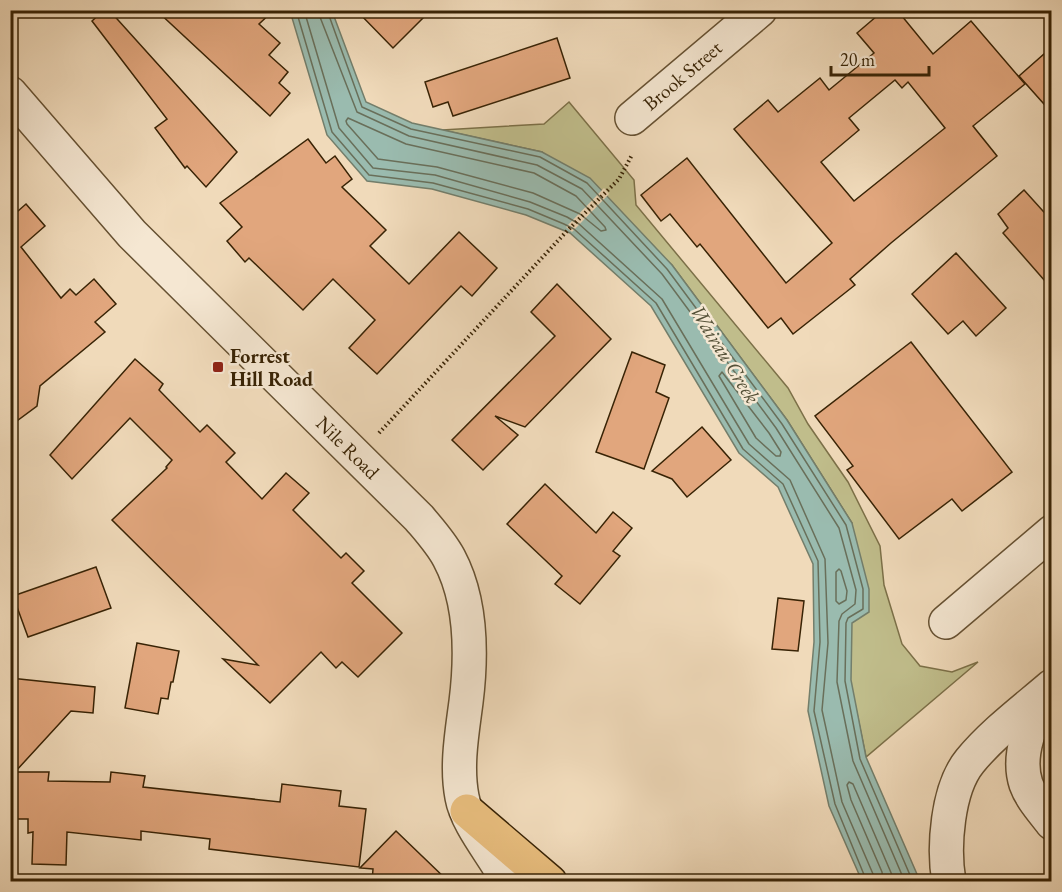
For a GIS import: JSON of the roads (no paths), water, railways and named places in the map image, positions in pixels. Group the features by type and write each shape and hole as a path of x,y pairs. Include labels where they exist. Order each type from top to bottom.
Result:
{"main road":[{"path":"467,811 550,882"}],"street":[{"name":"Brook Street","path":"632,118 759,10"},
{"name":"Nile Road","path":"10,93 132,234 303,405 358,456 437,539 449,558 459,580 468,623 470,653 460,747 462,799 508,882"},
{"path":"946,622 1052,532"},
{"path":"1050,687 1026,739 1023,761 1026,783 1036,802 1052,823"},
{"path":"949,882 946,862 948,822 956,788 968,762 1050,687"}],"water":[{"name":"Wairau Creek","path":"290,11 332,11 366,102 412,123 542,152 590,178 672,265 787,420 852,523 869,589 869,612 852,623 851,680 866,757 920,881 862,881 829,806 808,711 814,642 813,564 778,487 739,453 651,306 570,233 526,215 432,189 367,181 327,135"}],"place":[{"name":"Forrest Hill Road","path":"218,367"}]}
